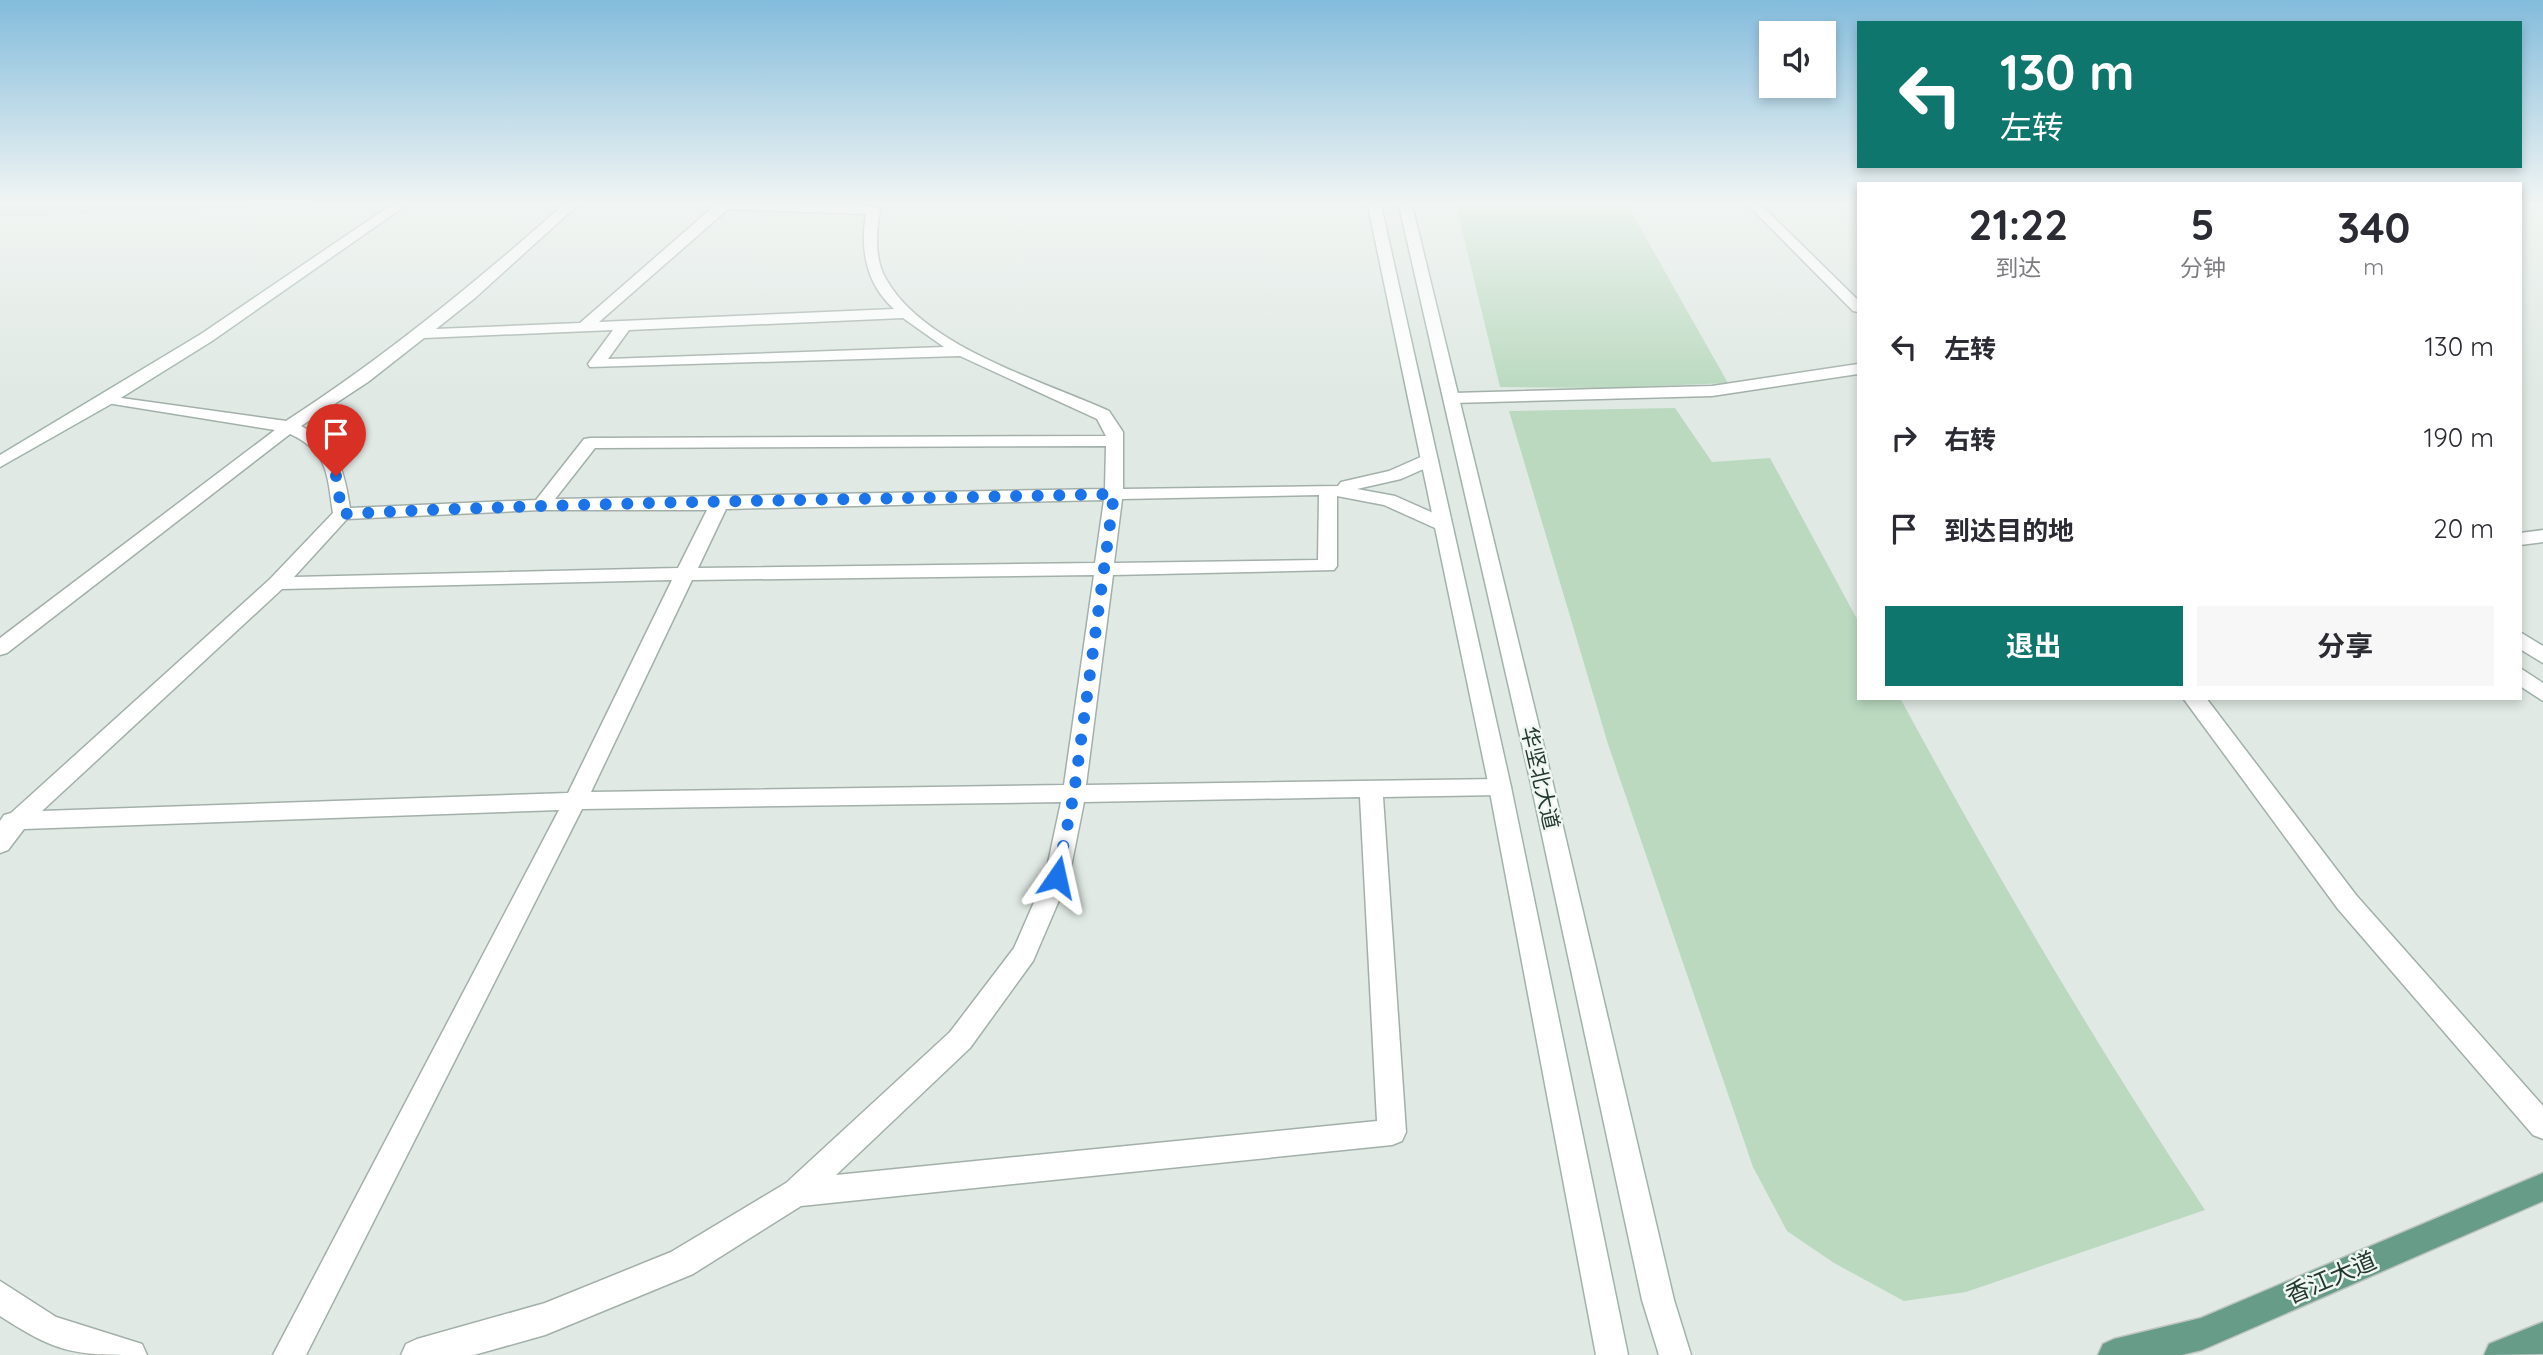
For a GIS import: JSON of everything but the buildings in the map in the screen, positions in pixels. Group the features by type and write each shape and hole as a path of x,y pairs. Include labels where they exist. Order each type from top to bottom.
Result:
{"main road":[{"name":"香江大道","path":"2114,1355 2202,1334 2543,1187"}],"street":[{"path":"0,462 113,399 270,298 317,264"},
{"path":"0,648 289,427 362,379 470,295 504,264"},
{"path":"583,328 655,264"},
{"path":"417,1355 545,1319 682,1263 796,1193 960,1040 1024,954 1057,877 1074,793 1114,494 1115,432 1103,415 937,337 892,299 877,277 875,264"},
{"name":"华坚北大道","path":"1387,264 1500,787 1612,1355"},
{"name":"华坚北大道","path":"1420,264 1453,398 1658,1300 1675,1355"},
{"path":"1814,264 1857,307"},
{"path":"419,334 908,313"},
{"path":"624,326 596,364 963,351"},
{"path":"1453,398 1712,391 1857,369"},
{"path":"113,399 289,427 314,437 332,457 342,514"},
{"path":"541,505 590,443 1115,440"},
{"path":"0,844 9,821 277,583 342,514 541,505 719,504 1328,489 1395,475 1429,460"},
{"path":"1328,489 1389,500 1442,524"},
{"path":"277,583 684,573 1327,566 1328,489"},
{"path":"289,1355 575,801 719,504"},
{"path":"2522,539 2543,536"},
{"path":"2522,640 2543,656"},
{"path":"2522,677 2543,694"},
{"path":"2196,700 2347,902 2543,1126"},
{"path":"9,821 575,801 1500,787"},
{"path":"796,1193 1392,1132 1371,791"},
{"path":"0,1297 48,1331 131,1355"}],"green space":[{"path":"1470,264 1661,264 1728,383 1611,388 1500,387"},
{"path":"1675,408 1712,462 1770,458 1857,619 1857,700 1901,700 2047,957 2124,1085 2205,1210 1966,1292 1904,1301 1834,1263 1787,1231 1753,1167 1608,744 1509,411"}],"route":[{"path":"336,476 342,514 541,505 719,504 1114,494 1074,793 1057,877"}]}
